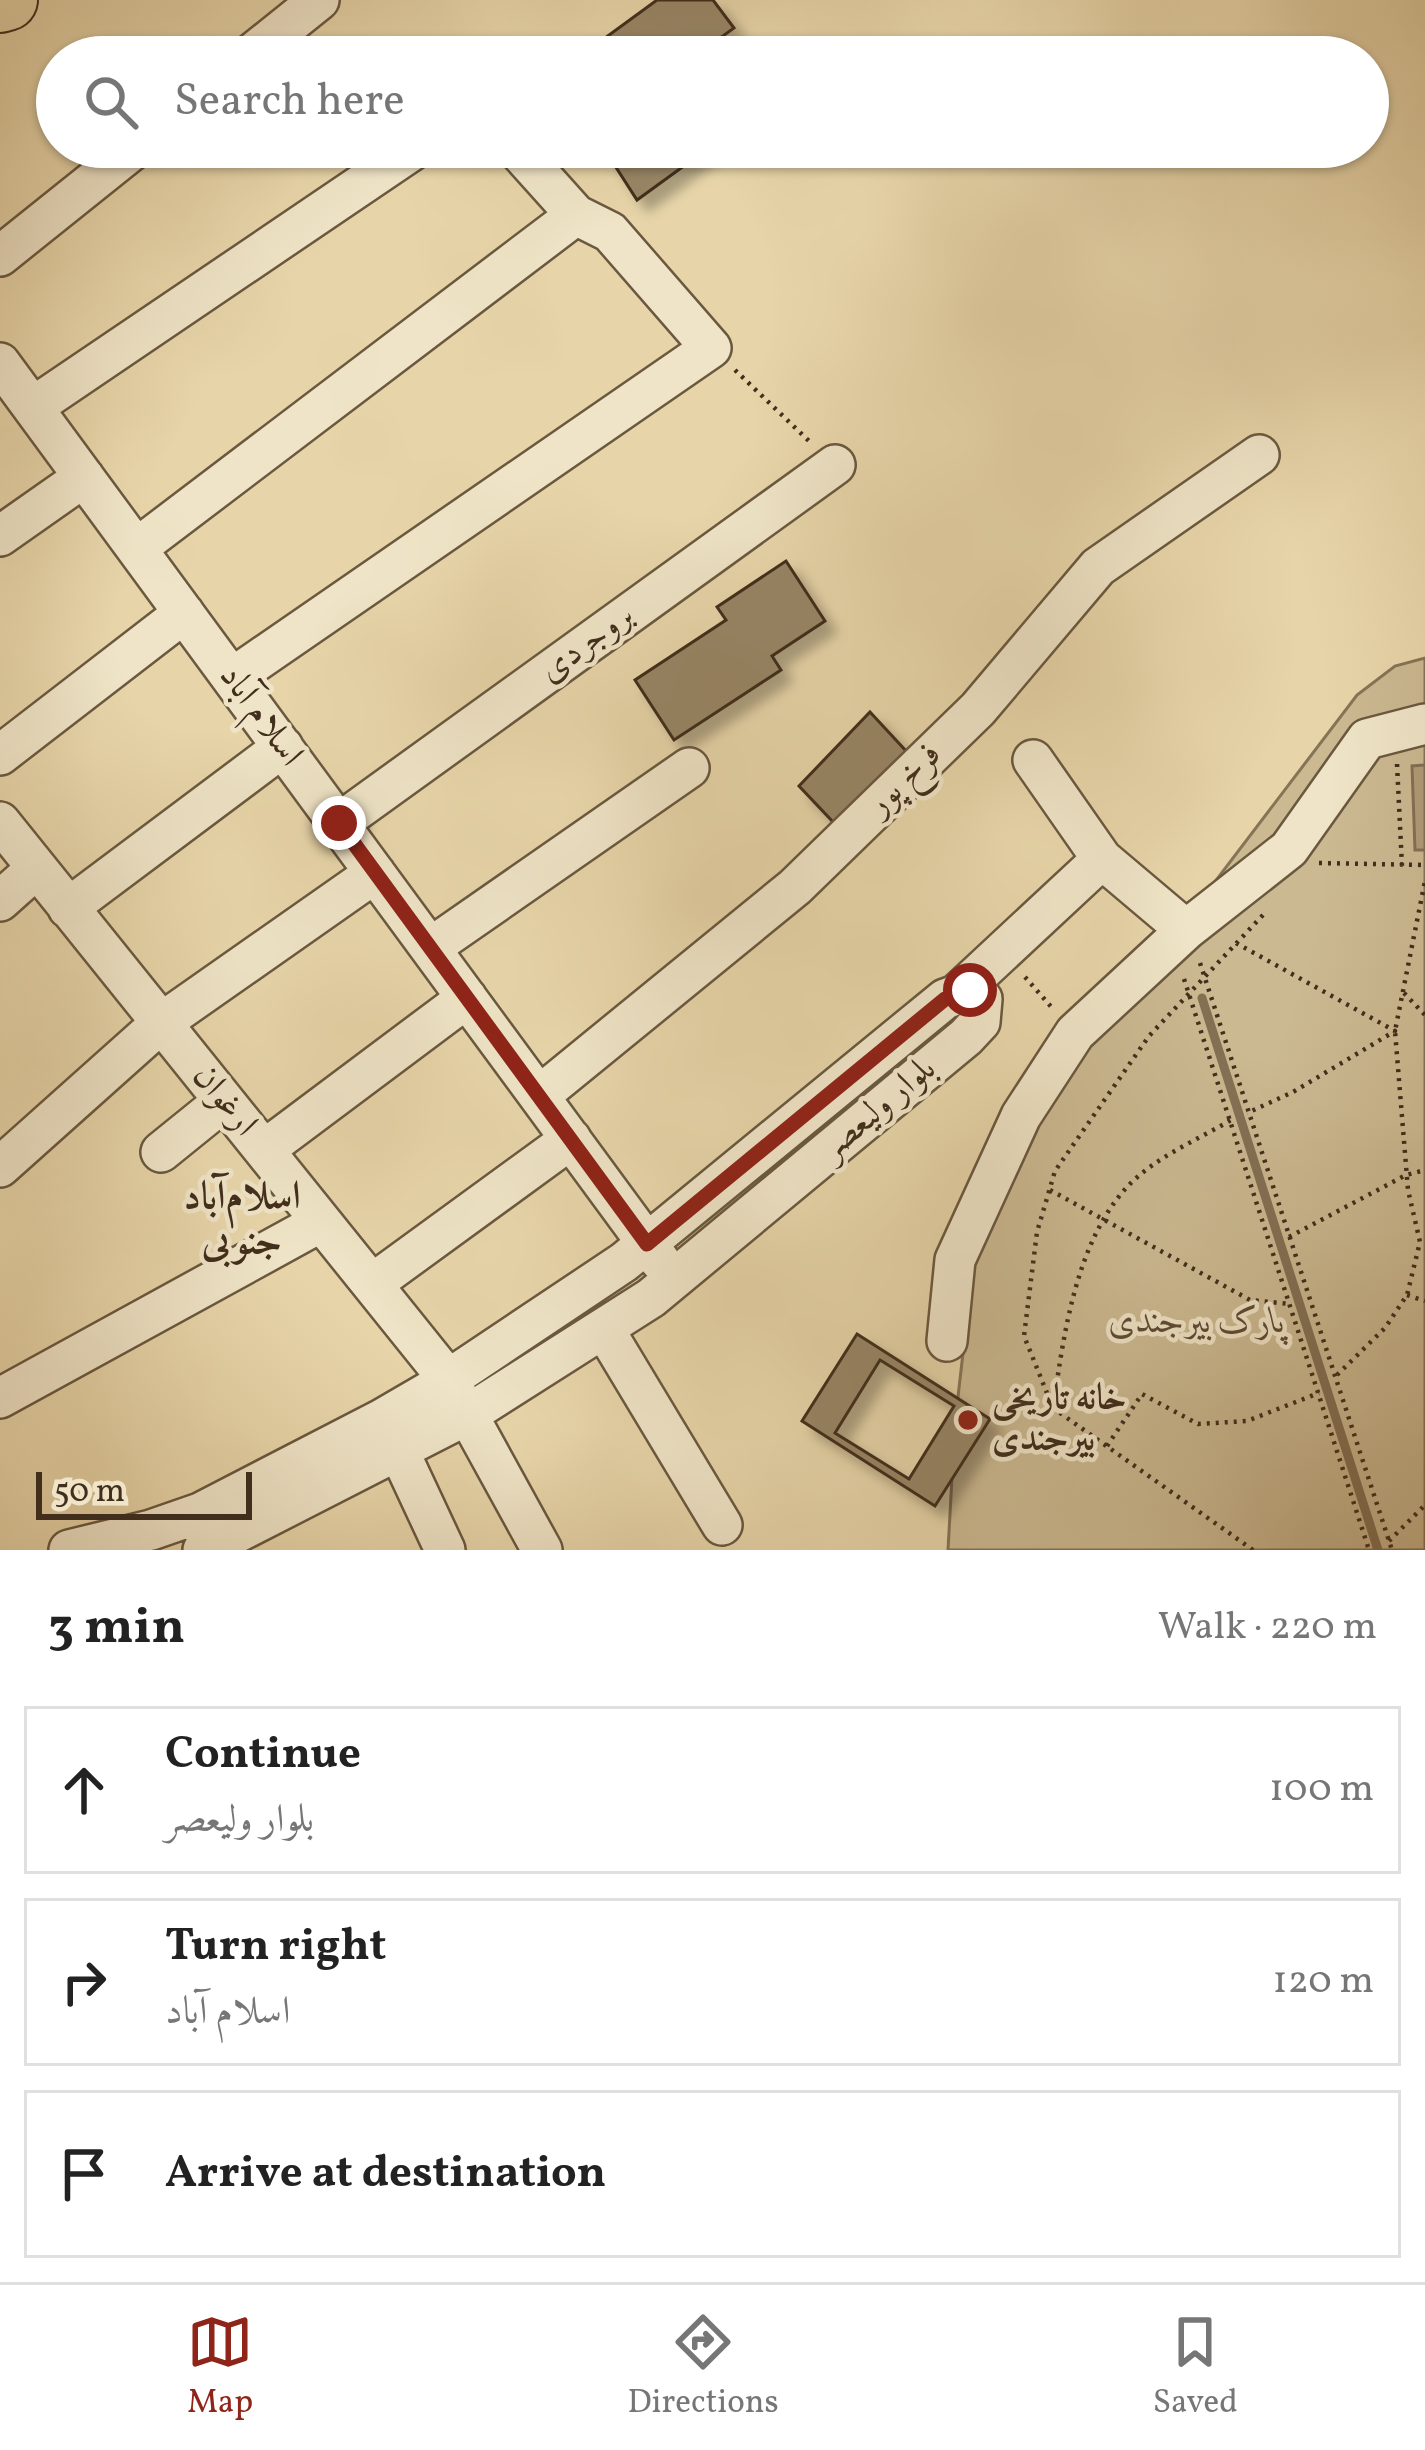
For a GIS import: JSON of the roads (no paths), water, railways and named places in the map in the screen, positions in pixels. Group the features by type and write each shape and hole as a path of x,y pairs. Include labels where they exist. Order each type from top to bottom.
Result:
{"street":[{"path":"274,36 319,0"},
{"path":"0,256 110,168"},
{"path":"33,407 386,168"},
{"path":"232,679 712,348 610,232 575,215 534,168"},
{"path":"137,548 575,215"},
{"name":"اسلام آباد","path":"0,363 675,1280"},
{"name":"فرخ پور","path":"539,1096 795,887 978,709 1098,567 1259,455"},
{"name":"بروجردی","path":"339,823 835,465"},
{"path":"0,536 84,477"},
{"path":"0,754 184,613"},
{"path":"946,1341 955,1259 1021,1115 1075,1033 1178,939 1289,849 1367,739 1425,724"},
{"path":"68,908 283,748"},
{"path":"1033,760 1102,859 1178,939"},
{"path":"430,948 689,768"},
{"name":"ارغوان","path":"0,822 448,1379 542,1550"},
{"path":"956,995 1102,859"},
{"path":"0,901 37,868"},
{"path":"0,1167 161,1023 375,873"},
{"name":"بلوار ولیعصر","path":"69,1550 152,1530 392,1435 467,1415 675,1280 966,1037 980,1022 982,999 970,990 945,999 647,1244 448,1379 392,1435 203,1550"},
{"path":"264,1150 467,998"},
{"path":"160,1152 224,1101"},
{"path":"372,1284 571,1139"},
{"path":"0,1398 321,1222"},
{"path":"604,1329 722,1525"},
{"path":"392,1435 445,1550"}],"waterway":[{"path":"1202,998 1378,1550"}],"place":[{"name":"خانه تاریخی بیرجندی","path":"968,1420"}],"district":[{"name":"اسلام‌‌آباد جنوبی","path":"242,1220"}],"park label":[{"name":"پارک بیرجندی","path":"1197,1323"}]}
